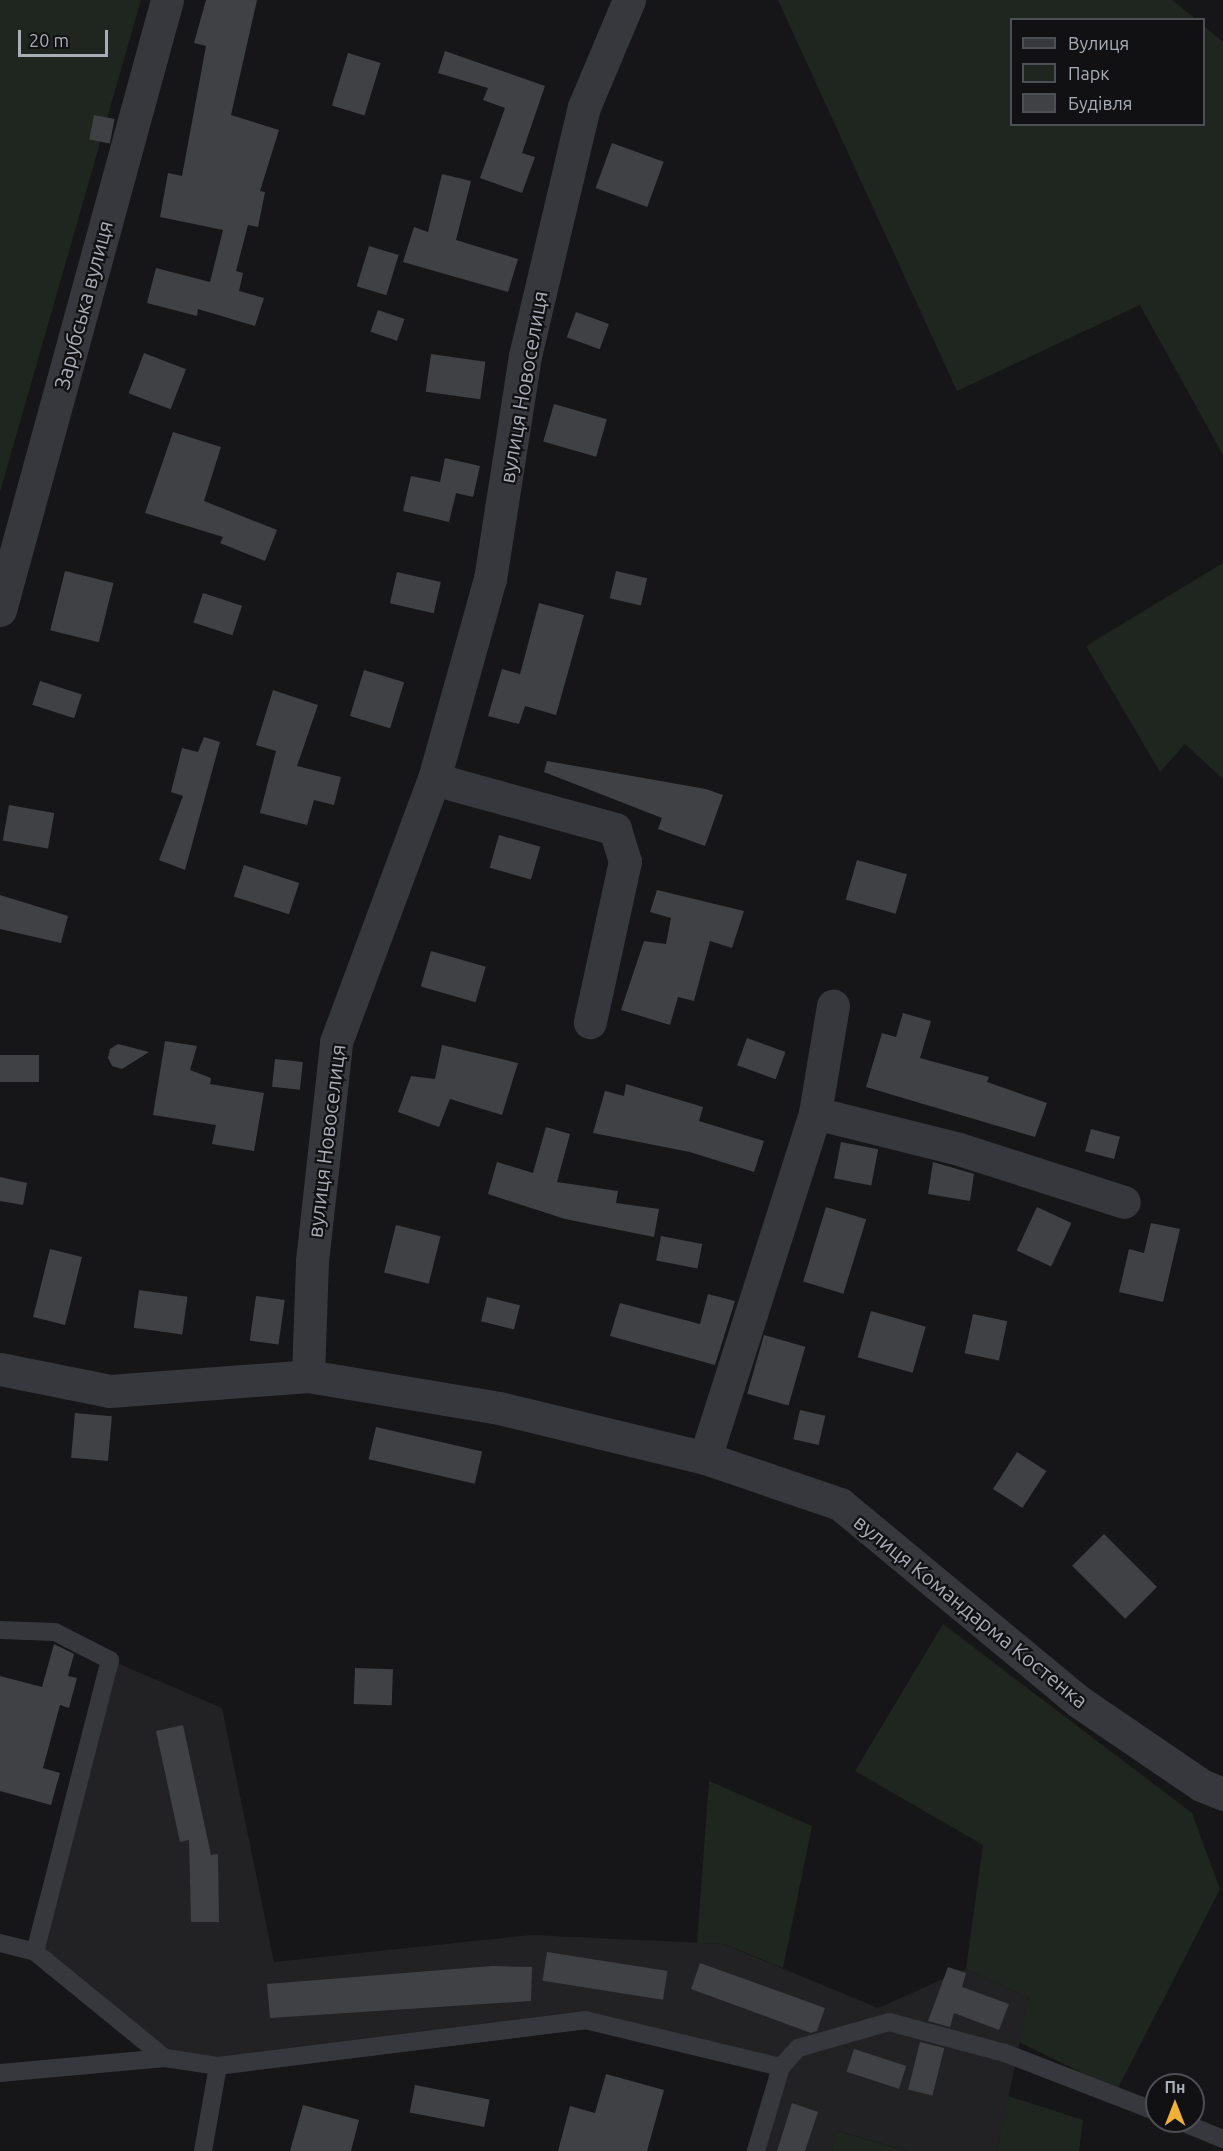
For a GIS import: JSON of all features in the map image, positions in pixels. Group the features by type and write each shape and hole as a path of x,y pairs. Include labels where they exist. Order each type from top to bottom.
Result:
{"street":[{"name":"Зарубська вулиця","path":"0,610 166,0"},
{"name":"вулиця Новоселиця","path":"308,1376 312,1261 336,1042 434,779 490,579 525,356 584,107 629,0"},
{"path":"434,779 615,830 625,861 590,1022"},
{"path":"705,1458 815,1113 833,1006"},
{"path":"815,1113 959,1149 1124,1202"},
{"name":"вулиця Командарма Костенка","path":"0,1369 110,1391 308,1376 499,1408 705,1458 840,1504 1078,1701 1201,1785 1223,1794"}],"lane":[{"path":"0,1630 55,1632 110,1660 35,1952"},
{"path":"0,1943 35,1952 165,2058"},
{"path":"0,2073 165,2058 218,2066 585,2020 781,2067"},
{"path":"756,2151 781,2067 798,2048 889,2022 1005,2053 1145,2107"},
{"path":"203,2151 218,2066"},
{"path":"1205,2132 1223,2139"}],"shaded area":[{"path":"110,1660 222,1708 274,1962 532,1935 723,1944 878,2008 966,1969 1029,1998 997,2151 907,2151 838,2131 832,2151 756,2151 781,2068 585,2020 218,2066 165,2058 35,1952"}],"green space":[{"path":"0,0 141,0 0,492"},
{"path":"778,0 1172,0 1195,18 1010,18 1010,126 1205,126 1205,27 1223,42 1223,455 1140,305 957,391"},
{"path":"1223,563 1223,779 1185,744 1160,772 1086,646"},
{"path":"943,1624 1192,1813 1220,1889 1117,2090 1019,2042 1029,1998 966,1969 983,1845 855,1771"},
{"path":"709,1781 812,1826 783,1968 724,1944 697,1943"},
{"path":"1008,2096 1083,2120 1079,2151 997,2151"},
{"path":"837,2131 907,2151 832,2151"}],"building":[{"path":"206,0 257,0 231,115 279,130 260,191 265,192 258,227 248,225 236,271 243,273 239,291 264,298 255,326 198,309 197,316 147,303 156,268 210,282 223,230 160,217 168,173 182,176 206,46 194,43"},
{"path":"445,51 545,86 522,153 535,157 522,193 480,178 505,108 483,100 488,88 438,73"},
{"path":"348,53 381,63 364,116 332,106"},
{"path":"94,115 115,119 110,144 89,140"},
{"path":"612,143 664,162 647,207 596,188"},
{"path":"442,174 471,181 456,240 518,259 508,292 403,262 414,227 428,232"},
{"path":"369,246 399,255 386,295 357,286"},
{"path":"378,310 404,319 397,341 371,332"},
{"path":"576,312 609,324 600,349 567,337"},
{"path":"144,353 186,369 171,409 129,393"},
{"path":"431,354 485,362 480,399 426,392"},
{"path":"554,404 607,419 596,457 543,441"},
{"path":"173,432 221,447 204,501 277,530 265,561 220,543 223,537 145,513"},
{"path":"445,458 480,466 473,497 456,493 449,522 403,511 411,476 440,482"},
{"path":"65,571 114,583 99,642 50,630"},
{"path":"616,571 647,578 641,605 610,598"},
{"path":"397,572 441,582 434,613 390,603"},
{"path":"203,593 242,606 232,635 193,622"},
{"path":"539,603 584,615 556,715 525,706 519,724 488,716 502,669 520,674"},
{"path":"364,670 404,682 390,728 350,716"},
{"path":"40,681 82,695 74,718 32,705"},
{"path":"273,690 318,705 297,766 341,777 334,805 314,800 307,825 260,813 276,751 256,745"},
{"path":"204,737 220,742 185,870 159,860 183,796 171,792 182,748 198,752"},
{"path":"547,761 706,789 723,795 705,846 658,829 662,818 544,772"},
{"path":"9,805 54,813 48,848 3,840"},
{"path":"499,835 540,847 531,880 490,868"},
{"path":"857,860 907,874 896,914 846,899"},
{"path":"244,865 299,883 289,914 234,896"},
{"path":"657,890 744,911 732,948 710,941 694,1001 678,997 670,1025 621,1010 644,941 666,944 671,918 650,912"},
{"path":"0,895 68,916 61,943 0,929"},
{"path":"431,951 486,967 476,1002 421,987"},
{"path":"903,1013 931,1021 920,1058 989,1077 987,1082 1047,1103 1035,1137 866,1087 882,1033 896,1037"},
{"path":"747,1038 786,1052 776,1079 737,1065"},
{"path":"165,1041 197,1046 190,1070 211,1078 210,1084 264,1093 254,1151 212,1144 216,1125 153,1115"},
{"path":"118,1044 149,1052 122,1069 112,1066 108,1058 110,1049"},
{"path":"442,1045 518,1063 502,1115 450,1099 439,1127 398,1112 411,1076 435,1079"},
{"path":"0,1055 39,1055 39,1082 0,1082"},
{"path":"275,1059 303,1062 300,1090 272,1087"},
{"path":"626,1084 703,1107 699,1121 764,1141 754,1172 690,1152 593,1133 605,1091 624,1096"},
{"path":"546,1127 570,1134 557,1182 618,1191 616,1203 659,1209 654,1237 565,1219 488,1194 497,1162 533,1173"},
{"path":"1091,1129 1120,1137 1114,1159 1085,1151"},
{"path":"841,1142 878,1149 871,1186 834,1178"},
{"path":"933,1162 974,1174 970,1201 928,1194"},
{"path":"0,1177 27,1183 23,1205 0,1201"},
{"path":"826,1207 866,1219 843,1294 803,1282"},
{"path":"1037,1207 1071,1223 1051,1267 1017,1251"},
{"path":"1151,1223 1180,1229 1163,1302 1119,1292 1129,1249 1144,1253"},
{"path":"396,1225 441,1236 429,1284 384,1273"},
{"path":"661,1236 702,1244 697,1269 656,1261"},
{"path":"50,1249 82,1257 65,1325 33,1317"},
{"path":"139,1290 188,1297 182,1334 134,1328"},
{"path":"708,1294 735,1301 715,1365 610,1336 620,1303 700,1324"},
{"path":"256,1296 285,1300 278,1345 250,1341"},
{"path":"487,1297 520,1305 514,1329 481,1321"},
{"path":"871,1311 926,1327 913,1373 858,1357"},
{"path":"973,1314 1007,1321 999,1360 965,1353"},
{"path":"764,1335 805,1347 789,1405 747,1394"},
{"path":"800,1410 825,1416 819,1445 793,1439"},
{"path":"75,1413 112,1416 108,1461 71,1458"},
{"path":"376,1427 482,1452 475,1484 369,1459"},
{"path":"1017,1452 1046,1471 1022,1508 993,1489"},
{"path":"1104,1534 1157,1587 1125,1619 1072,1566"},
{"path":"54,1644 74,1654 68,1676 77,1678 69,1708 60,1705 43,1768 60,1773 51,1805 0,1791 0,1676 42,1687"},
{"path":"355,1668 393,1669 392,1705 354,1704"},
{"path":"183,1725 211,1855 218,1854 219,1922 191,1922 189,1840 180,1842 156,1731"},
{"path":"547,1952 667,1971 663,2000 542,1981"},
{"path":"700,1963 825,2008 817,2031 811,2033 691,1989"},
{"path":"492,1966 532,1967 531,2001 270,2018 267,1984"},
{"path":"948,1967 966,1973 962,1987 1009,2004 999,2030 954,2013 950,2027 928,2021"},
{"path":"920,2042 944,2048 932,2096 908,2090"},
{"path":"854,2049 906,2066 899,2089 847,2072"},
{"path":"606,2074 664,2090 647,2151 558,2151 570,2106 595,2113"},
{"path":"415,2085 490,2100 484,2127 410,2112"},
{"path":"792,2103 818,2112 805,2151 777,2151"},
{"path":"303,2105 359,2120 351,2151 290,2151"}]}
